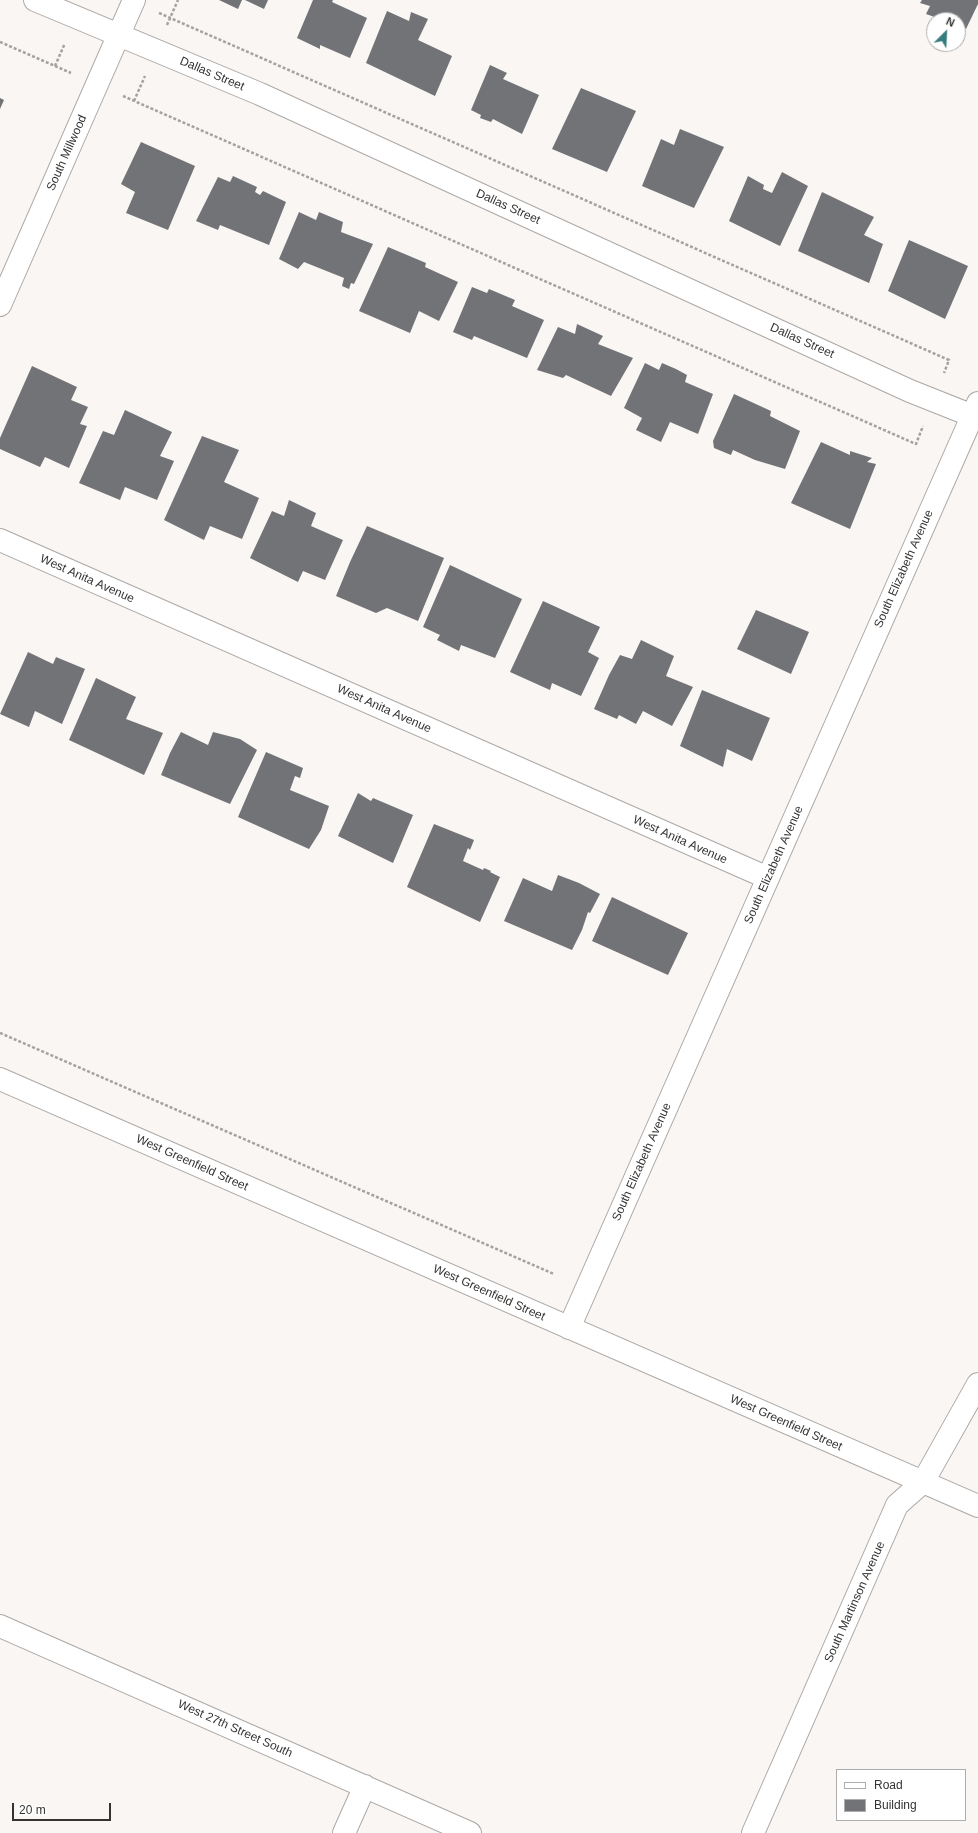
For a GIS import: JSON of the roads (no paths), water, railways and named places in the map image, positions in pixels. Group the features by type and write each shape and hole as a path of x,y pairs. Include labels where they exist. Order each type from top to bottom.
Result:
{"street":[{"name":"Dallas Street","path":"35,0 260,94 910,390 976,412"},
{"name":"South Millwood","path":"0,305 134,0"},
{"name":"South Elizabeth Avenue","path":"568,1328 976,412"},
{"name":"West Anita Avenue","path":"0,540 768,878"},
{"name":"West Greenfield Street","path":"0,1079 978,1506"},
{"name":"South Martinson Avenue","path":"753,1833 897,1505 923,1482 978,1384"},
{"name":"West 27th Street South","path":"0,1626 470,1833"},
{"path":"344,1833 365,1786"}]}
